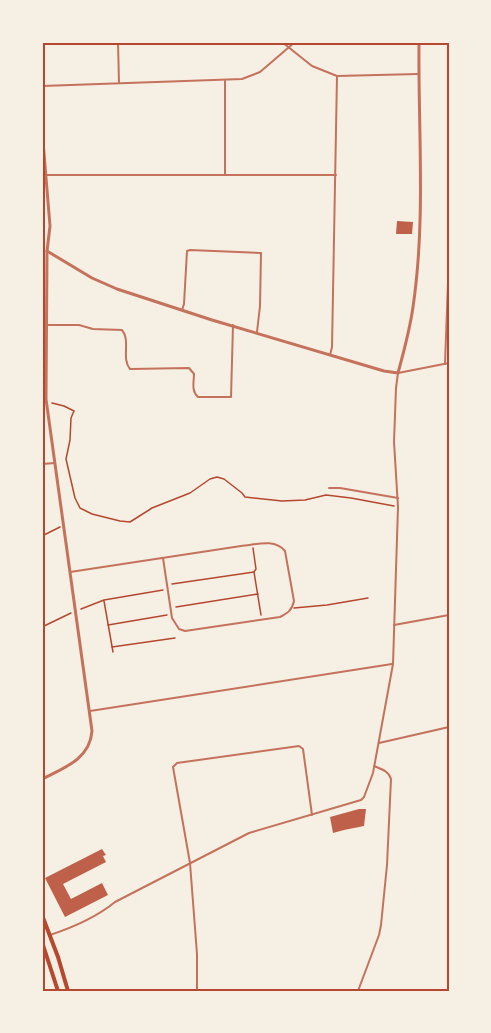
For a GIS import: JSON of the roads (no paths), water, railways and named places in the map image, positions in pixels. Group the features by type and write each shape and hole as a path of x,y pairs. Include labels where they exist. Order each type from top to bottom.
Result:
{"main road":[{"path":"42,915 68,991"},
{"path":"42,942 58,991"}],"street":[{"path":"118,42 119,83"},
{"path":"282,42 312,66 337,76 418,74"},
{"path":"42,86 242,79 266,67 295,42"},
{"path":"50,935 106,909 115,902 249,833 361,800 370,785 393,664 398,507 394,442 396,388 413,308 420,239 418,42"},
{"path":"330,355 337,76"},
{"path":"225,80 225,174"},
{"path":"42,129 50,226 44,325 46,399 92,731 87,750 72,764 42,779"},
{"path":"46,175 336,175"},
{"path":"42,248 98,281 256,333 384,371 398,373 447,364 449,255"},
{"path":"182,310 187,251 190,249 261,253 260,306 256,333"},
{"path":"44,325 79,324 93,329 122,330 126,337 126,364 130,369 189,368 194,374 194,389 198,397 231,397 233,325"},
{"path":"42,464 55,463"},
{"path":"330,488 398,498"},
{"path":"70,572 163,558 252,545 277,544 285,551 294,601 292,609 280,618 185,632 179,629 174,622 163,558"},
{"path":"394,625 449,615"},
{"path":"90,711 393,664"},
{"path":"378,743 449,727"},
{"path":"197,991 197,954 190,863 174,765 302,747 312,815"},
{"path":"358,991 379,935 387,865 391,779 386,771 374,766"}]}
